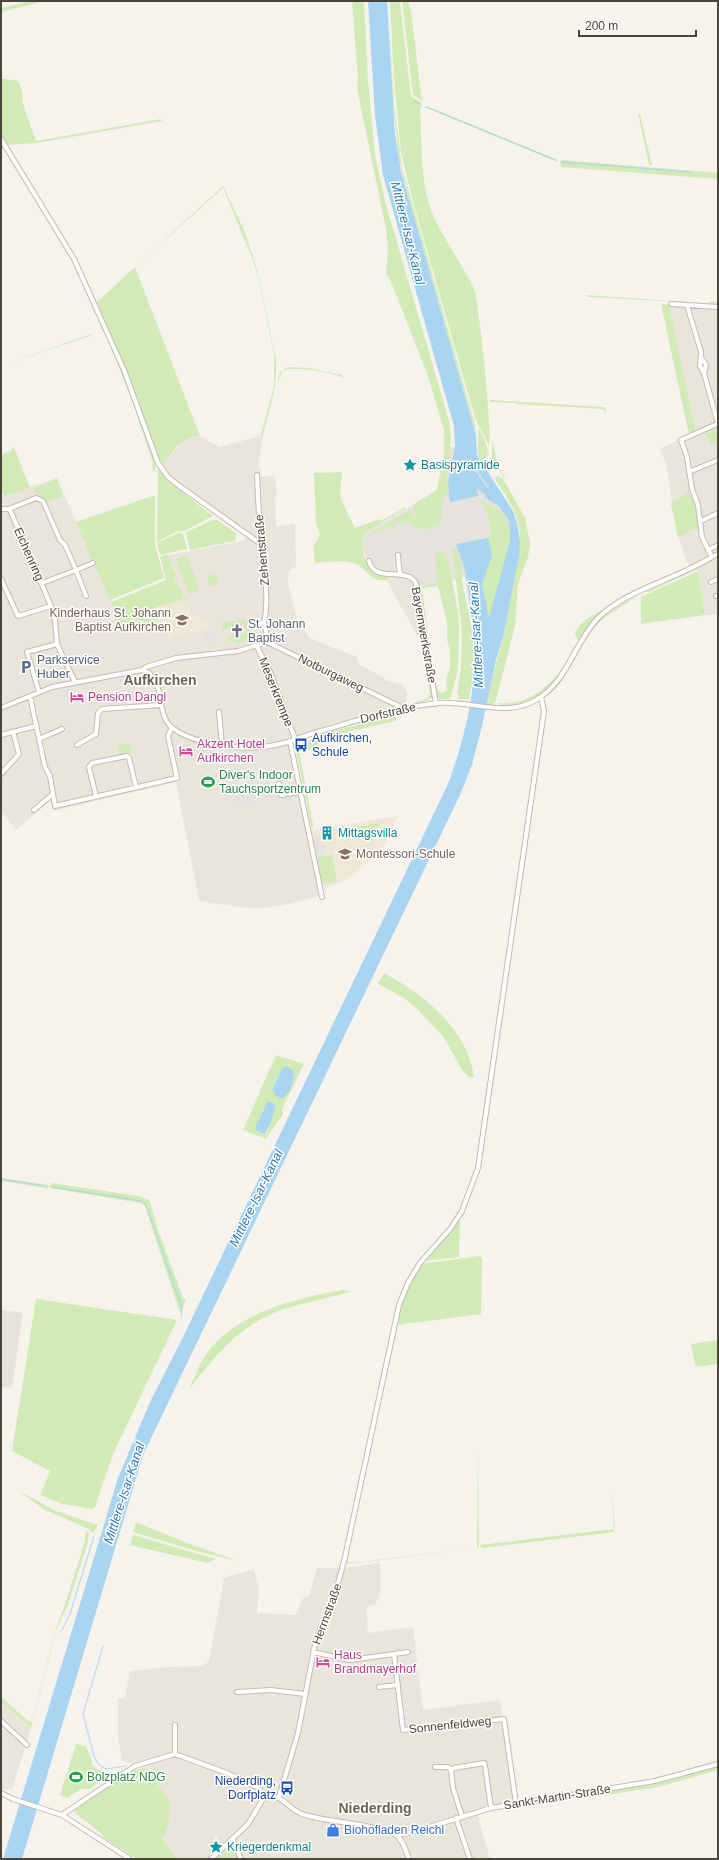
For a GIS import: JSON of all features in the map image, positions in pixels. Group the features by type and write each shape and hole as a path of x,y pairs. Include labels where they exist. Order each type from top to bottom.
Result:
{"street":[{"path":"1,139 74,259 124,370 161,467 168,477 178,485 261,544"},
{"path":"671,304 718,307"},
{"path":"687,305 697,335 701,358 700,366 704,373 718,424 681,440 687,457 692,489 698,505 702,537 712,557"},
{"path":"689,472 718,460"},
{"name":"Zehentstraße","path":"257,475 267,609 264,623 267,642"},
{"path":"1,509 9,510 36,498 43,501 60,540 65,545 86,596"},
{"name":"Eichenring","path":"9,510 51,606 55,620 57,644 75,682"},
{"path":"701,521 718,513"},
{"path":"708,550 718,545"},
{"name":"Bayernwerkstraße","path":"398,555 397,561 401,575"},
{"path":"701,563 718,555"},
{"path":"541,697 561,678 588,630 603,614 631,596 718,555"},
{"name":"Bayernwerkstraße","path":"369,561 373,569 379,573 401,575 413,578 418,589 436,704"},
{"path":"42,583 93,563"},
{"path":"1,579 18,616 51,606"},
{"path":"711,582 718,579"},
{"path":"253,625 256,622 264,623"},
{"path":"1,708 39,692 75,682 142,670 154,664 176,658 238,651 267,642"},
{"name":"Notburgaweg","path":"267,642 406,709"},
{"path":"39,692 27,652 57,644"},
{"name":"Meserkrempe","path":"256,645 271,674 296,739"},
{"path":"148,672 154,664"},
{"path":"30,696 45,767 50,776 55,806 177,778 168,736 172,727 167,722 155,680 148,672 142,670"},
{"name":"Dorfstraße","path":"172,727 189,736 222,745 257,747 290,741 348,723 406,709 450,702 492,708 518,706 541,697"},
{"name":"Herrnstraße","path":"279,1797 298,1734 318,1634 335,1595 345,1557 402,1295 420,1264 451,1228 462,1211 478,1168 544,711 541,697"},
{"path":"77,745 96,734 98,713 102,709 161,705"},
{"path":"219,712 222,745"},
{"path":"1,735 36,726"},
{"path":"39,739 62,729"},
{"path":"1,774 18,754 13,732"},
{"path":"290,741 322,897"},
{"path":"96,796 90,767 92,763 127,756 136,787"},
{"path":"279,784 281,795 300,792"},
{"path":"34,810 53,794"},
{"path":"314,1652 350,1660 408,1652"},
{"name":"Sonnenfeldweg","path":"394,1654 403,1730 504,1719 516,1804"},
{"path":"379,1687 398,1685"},
{"path":"237,1692 271,1690 305,1694"},
{"path":"1,1721 27,1745"},
{"path":"175,1726 175,1754"},
{"path":"62,1814 135,1766 175,1754 226,1773 260,1789 262,1798 253,1818 233,1840 211,1859"},
{"path":"435,1767 448,1767 451,1770 484,1763 491,1808"},
{"name":"Sankt-Martin-Straße","path":"396,1835 413,1832 491,1808 655,1782 718,1764"},
{"path":"451,1770 453,1788 462,1816"},
{"path":"3,1794 62,1814 130,1859"},
{"path":"262,1798 269,1796 279,1797 299,1814 368,1826 396,1835 402,1841 410,1859"},
{"path":"456,1818 470,1859"},
{"path":"233,1840 241,1859"}],"shaded area":[{"path":"670,301 718,304 718,614 705,615 698,571 689,567 678,537 698,528 696,507 689,492 672,501 666,464 660,449 696,432 673,331 669,305"},
{"path":"193,435 200,436 220,447 263,435 258,468 261,468 260,476 275,476 277,496 275,496 276,526 295,524 296,566 289,571 288,584 298,623 310,638 357,657 359,664 385,678 385,680 402,684 407,692 406,704 403,705 404,707 335,723 292,738 320,896 284,905 256,909 199,901 176,782 53,811 51,800 16,830 1,811 1,507 3,504 1,497 57,478 121,624 142,624 159,620 155,607 177,576 168,555 238,542 250,538 169,476 162,466 184,439"},
{"path":"445,447 455,447 477,455 480,462 513,511 520,541 519,555 508,612 474,634 465,577 415,586 406,579 380,575 374,572 367,561 362,545 363,536 366,532 398,515 437,489"},
{"path":"388,576 406,579 414,585 423,636 419,638 387,580"},
{"name":"Kinderhaus St. Johann Baptist Aufkirchen","path":"181,599 193,614 207,622 211,628 168,639 162,623 160,623 155,607"},
{"path":"212,630 216,653 213,642 206,643 204,633"},
{"path":"129,678 132,692 122,694 120,680"},
{"path":"230,751 232,759 222,760 221,752"},
{"path":"234,751 249,752 251,759 234,762"},
{"path":"215,753 219,753 221,757 219,761 215,761 213,759 213,755"},
{"path":"254,778 258,802 237,806 234,788 245,784 244,779"},
{"name":"Montessori-Schule","path":"398,816 381,851 347,879 321,890 308,831"},
{"path":"311,837 321,839 321,842 324,843 324,856 314,858"},
{"path":"1,1310 23,1313 12,1388 1,1386"},
{"path":"380,1563 381,1586 379,1597 375,1605 366,1607 368,1633 413,1627 423,1710 500,1700 516,1801 478,1809 478,1817 490,1859 172,1859 176,1856 162,1839 168,1827 145,1767 122,1761 118,1738 118,1698 125,1698 130,1671 168,1667 203,1666 209,1661 224,1578 254,1569 259,1590 257,1613 296,1615 302,1599 309,1596 317,1568 344,1568"},
{"path":"1,1701 31,1728 12,1789 2,1790"}],"green space":[{"path":"30,1 45,1 1,12 1,8"},
{"path":"352,1 364,1 368,81 375,155 385,201 449,421 451,440 447,477 448,493 443,499 440,526 423,530 409,523 395,523 393,531 388,527 366,536 407,512 411,511 414,516 416,515 413,505 437,491 444,455 444,430 428,376 394,289 386,273 388,249 386,229 357,88 358,78"},
{"path":"388,1 394,103 402,167 474,421 477,437 399,159 393,100"},
{"path":"390,1 400,1 411,96 422,104 420,110 422,156 425,190 428,201 437,224 463,267 474,289 485,369 490,437 489,446 475,418 412,198 401,152 394,79"},
{"path":"402,1 408,1 411,11 421,95 424,102 413,95"},
{"path":"1,78 18,81 22,91 23,104 36,141 161,119 162,121 37,143 8,145 1,136"},
{"path":"426,106 558,160 558,162 424,107"},
{"path":"638,114 640,114 652,165 649,165"},
{"path":"562,160 718,173 718,179 561,167 560,162"},
{"path":"223,186 243,228 254,259 261,287 276,360 276,380 263,435 261,435 274,386 274,354 260,285 253,260 223,188 136,266"},
{"path":"135,267 200,436 194,436 183,441 178,445 162,466 97,302"},
{"path":"586,295 700,303 708,303 712,301 718,304 588,297"},
{"path":"661,304 669,305 696,433 689,435"},
{"path":"105,331 124,373 156,461 155,472 153,471 152,460 139,419"},
{"path":"94,333 92,335 1,366"},
{"path":"290,367 309,368 342,375 343,378 322,372 303,369 287,369 282,371 278,383 280,372 284,369"},
{"path":"490,400 605,407 606,414 603,409 490,402"},
{"path":"478,428 483,436 488,451 486,459 482,462 480,461 478,453"},
{"path":"718,428 718,442 711,445 706,435 707,432"},
{"path":"492,439 497,462 507,482 492,460"},
{"path":"14,447 30,488 4,496 1,490 1,455 9,452"},
{"path":"158,466 164,475 176,487 213,516 184,531 176,532 157,542"},
{"path":"342,472 340,495 355,528 379,519 381,521 406,507 406,509 366,532 362,542 362,548 368,565 377,574 388,576 387,580 376,579 360,566 351,562 336,561 315,563 313,546 320,534 316,523 314,473"},
{"path":"497,476 503,479 525,518 530,544 528,557 518,584 515,626 496,700 493,705 487,704 505,628 520,540 520,531 514,510 495,479"},
{"path":"57,479 63,496 47,503 43,497 37,496 33,488"},
{"path":"689,492 696,507 698,528 678,537 671,504 672,501"},
{"path":"155,495 155,544 164,578 110,600 76,522"},
{"path":"482,501 501,511 507,520 510,533 510,541 489,619 482,584 492,556 488,538 492,537 489,519"},
{"path":"213,520 217,520 236,533 235,541 190,550 186,532"},
{"path":"178,533 183,534 187,549 160,555 157,543"},
{"path":"452,548 455,548 458,552 461,561 464,590 473,640 472,684 469,700 455,698 459,697 457,693 461,669 462,632"},
{"path":"444,551 448,558 458,613 458,669 449,699 440,699 436,696 419,586 437,583 435,552","holes":["438,586 447,621 447,640 450,650 450,667 446,679 447,690 441,693 437,689 434,681 422,588"]},
{"path":"168,555 177,577 174,578 185,599 156,607 159,620 142,624 121,624 111,602 166,580 160,557"},
{"path":"187,555 200,590 189,594 176,559"},
{"path":"714,560 649,592 645,592"},
{"path":"698,571 705,615 641,624 641,597"},
{"path":"211,575 215,575 217,576 217,584 211,585 208,582 208,578"},
{"path":"637,596 610,614 595,627 588,636 561,682 545,698 565,675 585,638 598,621 616,607"},
{"path":"599,612 601,613 578,641 575,633 579,626 588,618"},
{"path":"246,620 251,625 253,630 245,641 236,643 225,638 246,633 246,631 249,630 244,624 223,630 222,622"},
{"path":"423,636 433,697 426,701 404,706 426,699 430,695 419,638"},
{"path":"564,666 565,667 554,681 542,693 528,701 510,705 501,705 498,703 518,702 536,694 558,674"},
{"path":"397,715 396,721 348,732 314,746 304,753 301,750 299,751 314,830 311,825 296,749 318,735"},
{"path":"130,743 131,753 120,756 118,745"},
{"path":"379,823 380,826 342,833 342,830"},
{"path":"332,855 337,881 321,884 316,858"},
{"path":"384,973 414,992 428,1003 453,1028 463,1043 470,1059 474,1077 469,1077 463,1071 443,1036 416,1008 404,998 378,984"},
{"path":"276,1055 304,1064 282,1109 283,1114 266,1139 243,1130","holes":["286,1066 288,1093 282,1099 276,1096 272,1090 283,1067","268,1101 276,1105 267,1133 262,1132 255,1127"]},
{"path":"1,1178 49,1185 47,1190 46,1188 1,1181"},
{"path":"52,1183 138,1196 150,1201 157,1227 183,1298 186,1300 180,1313 145,1206 141,1203 50,1188"},
{"path":"460,1215 459,1257 425,1261"},
{"path":"479,1256 482,1258 481,1314 396,1325 406,1290 421,1264"},
{"path":"343,1290 352,1291 276,1312 249,1326 227,1345 188,1391 203,1359 218,1340 233,1328 250,1318 287,1303"},
{"path":"36,1299 177,1320 113,1454 95,1507 92,1509 63,1504 40,1495 50,1471 12,1451"},
{"path":"718,1340 718,1364 698,1367 695,1365 691,1344"},
{"path":"478,1443 478,1548 349,1564 346,1563 354,1523 347,1561 351,1563 477,1548"},
{"path":"17,1490 56,1511 98,1525 93,1533 89,1529 45,1510"},
{"path":"612,1491 615,1528 614,1532 482,1548 480,1545 614,1529"},
{"path":"136,1522 187,1543 238,1561 203,1553 133,1532"},
{"path":"86,1530 89,1534 88,1542 67,1607 56,1630 31,1728 1,1701 1,1697 27,1720 32,1722 56,1628 66,1602 85,1541"},
{"path":"133,1535 216,1559 207,1563 130,1545"},
{"name":"Bolzplatz NDG","path":"76,1744 86,1746 92,1761 91,1764 107,1777 89,1789 81,1789 67,1798 60,1795"},
{"path":"718,1766 718,1770 658,1787 598,1795 603,1792 657,1784"},
{"path":"145,1767 170,1802 168,1827 162,1839 176,1857 172,1859 137,1859 104,1838 101,1833 74,1811 128,1773"},
{"path":"235,1848 240,1859 215,1859 225,1851"}],"water":[{"name":"Mittlere-Isar-Kanal","path":"368,1 387,1 395,134 401,171 476,435 477,455 480,462 475,467 475,470 488,489 489,487 477,471 484,466 513,511 517,523 520,541 519,555 504,633 496,660 472,765 459,797 143,1455 22,1859 3,1859 118,1478 150,1402 183,1337 448,784 455,765 470,704 474,662 474,642 468,587 464,567 456,544 488,538 492,556 482,584 489,618 510,541 508,519 499,506 484,497 486,495 477,489 478,496 450,502 448,482 455,447 454,426 383,175 375,115"},
{"path":"286,1066 293,1070 293,1078 290,1090 282,1099 276,1096 272,1090 283,1067"},
{"path":"268,1101 276,1105 271,1122 265,1134 256,1130 255,1127"}],"waterway":[{"path":"414,101 421,104"},
{"path":"427,107 555,160"},
{"path":"562,162 691,172"},
{"path":"473,462 483,473"},
{"path":"1,1179 45,1186"},
{"path":"52,1187 142,1201 146,1205 182,1308 181,1318"},
{"path":"61,1632 70,1614 94,1536"},
{"path":"103,1646 83,1714 94,1756 98,1764 106,1769 126,1766"}],"place":[{"name":"Basispyramide","path":"410,465"},
{"name":"Kinderhaus St. Johann Baptist Aufkirchen","path":"182,620"},
{"name":"St. Johann Baptist","path":"237,631"},
{"name":"Parkservice Huber","path":"26,667"},
{"name":"Pension Dangl","path":"77,697"},
{"name":"Aufkirchen, Schule","path":"301,745"},
{"name":"Akzent Hotel Aufkirchen","path":"186,751"},
{"name":"Diver's Indoor Tauchsportzentrum","path":"208,782"},
{"name":"Mittagsvilla","path":"327,833"},
{"name":"Montessori-Schule","path":"345,854"},
{"name":"Haus Brandmayerhof","path":"323,1662"},
{"name":"Bolzplatz NDG","path":"76,1777"},
{"name":"Niederding, Dorfplatz","path":"287,1788"},
{"name":"Biohofladen Reichl","path":"333,1830"},
{"name":"Kriegerdenkmal","path":"216,1847"}],"district":[{"name":"Aufkirchen","path":"160,680"},
{"name":"Niederding","path":"375,1808"}]}
